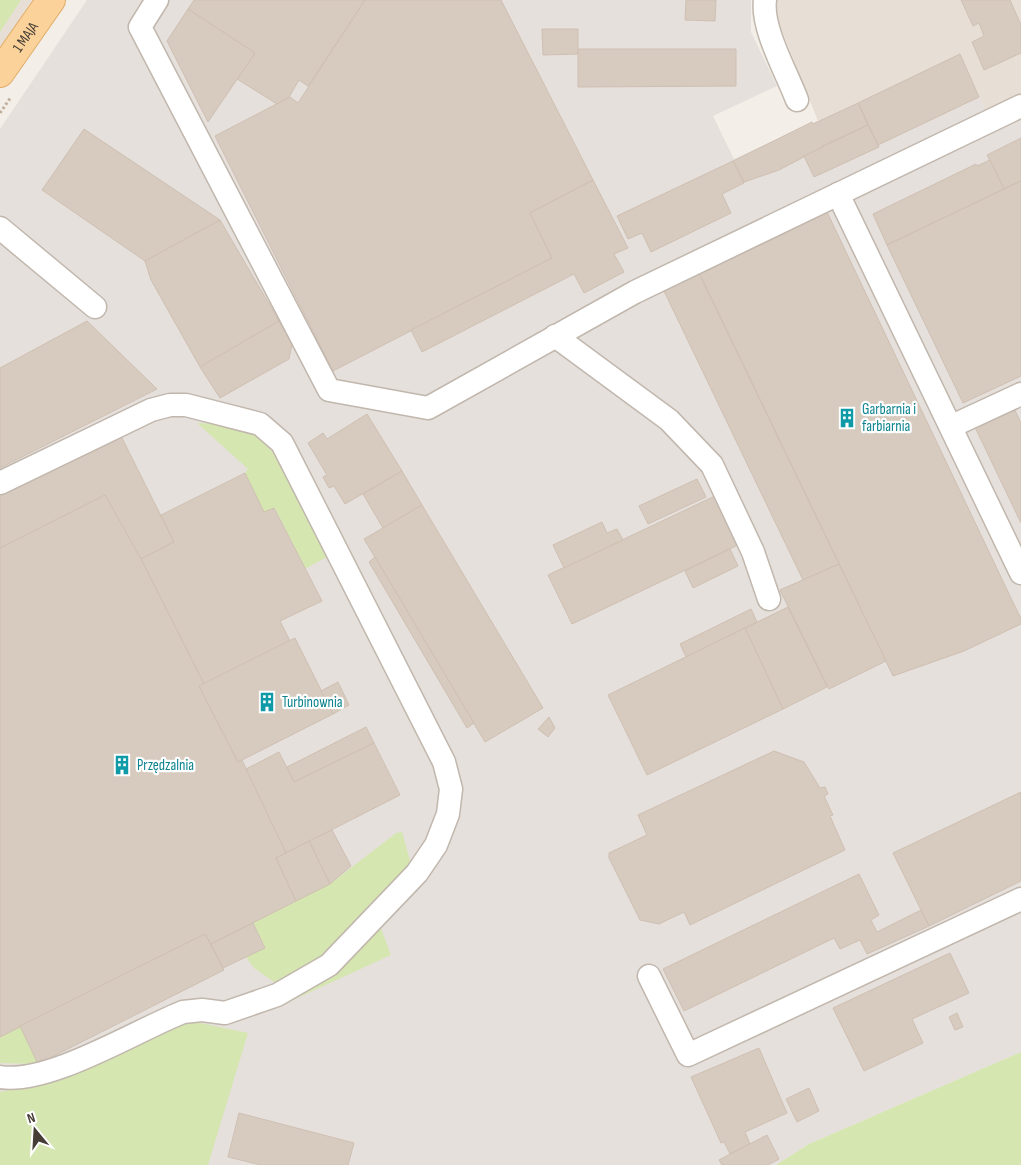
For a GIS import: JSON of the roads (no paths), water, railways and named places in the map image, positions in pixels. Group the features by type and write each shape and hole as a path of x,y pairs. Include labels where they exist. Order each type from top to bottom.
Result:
{"main road":[{"name":"1 MAJA","path":"0,74 51,0"}],"street":[{"path":"157,0 140,27 329,390 428,408 635,292 1021,106"},
{"path":"765,0 764,9 770,33 797,100"},
{"path":"838,194 952,426 1021,573"},
{"path":"0,228 95,307"},
{"path":"556,336 669,420 712,464 753,552 769,599"},
{"path":"952,426 1021,394"},
{"path":"0,483 151,410 170,405 186,405 260,424 282,444 444,762 451,789 448,814 436,845 422,866 329,965 277,995 225,1013 202,1010 183,1012 57,1070 32,1076 0,1077"},
{"path":"649,976 688,1055 1021,899"}],"place":[{"name":"Garbarnia i farbiarnia","path":"847,418"},
{"name":"Turbinownia","path":"267,702"},
{"name":"Przędzalnia","path":"122,765"}]}
